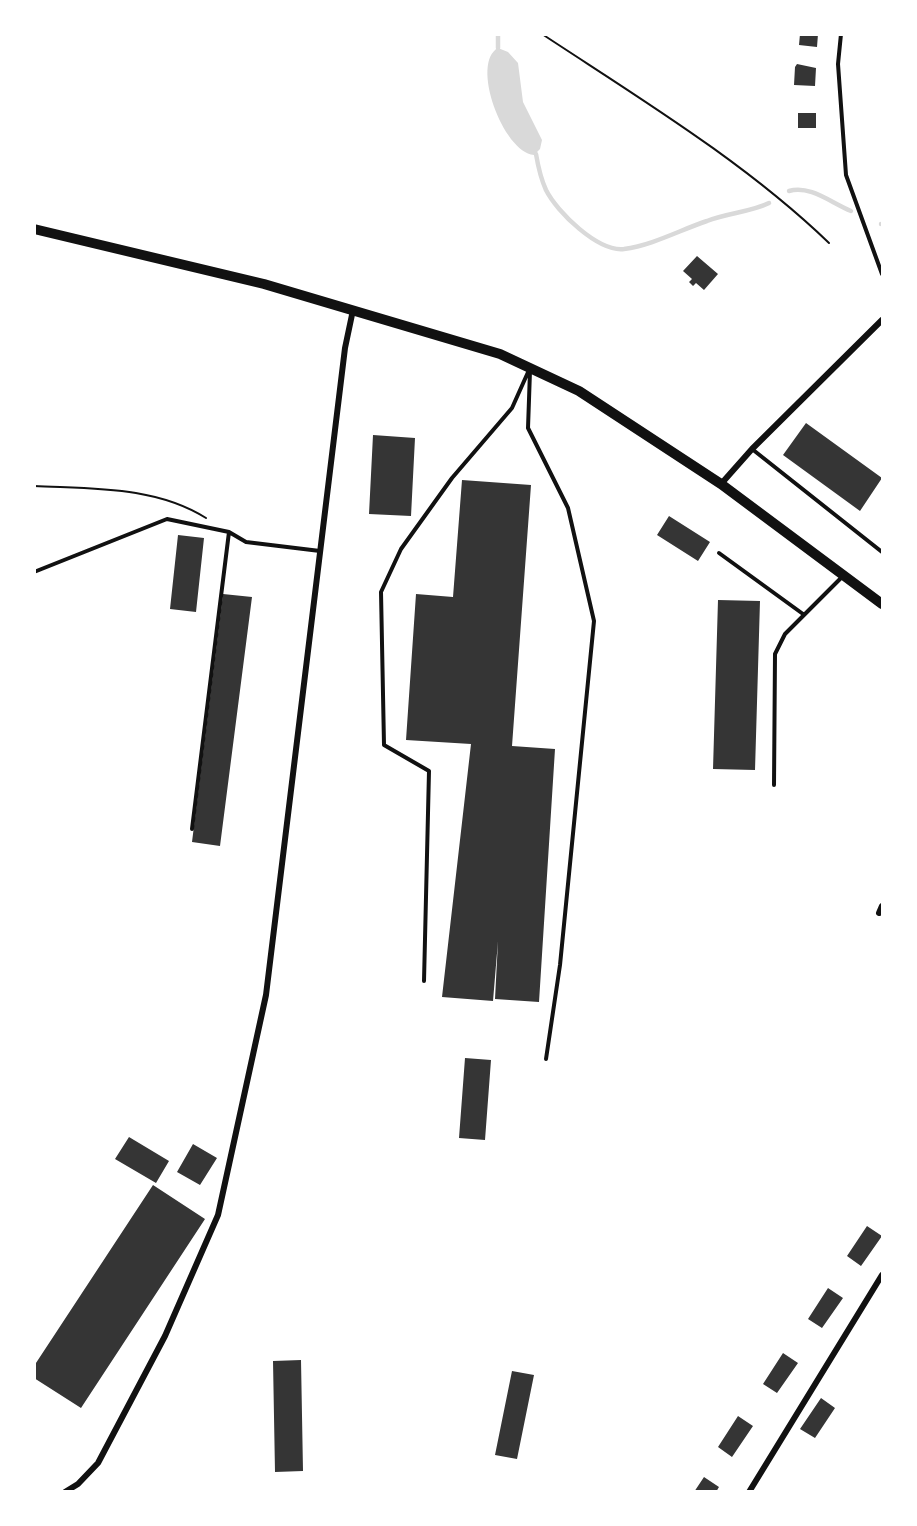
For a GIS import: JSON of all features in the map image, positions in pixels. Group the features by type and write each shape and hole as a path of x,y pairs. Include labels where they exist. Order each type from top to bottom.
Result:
{"main road":[{"path":"34,229 264,284 500,354 530,367 579,390 721,484 882,604"}],"street":[{"path":"65,1491 78,1484 98,1463 165,1336 218,1215 266,995 345,348 353,309"},
{"path":"721,484 752,449 882,320"},
{"path":"879,913 882,906"},
{"path":"749,1491 882,1275"}],"lane":[{"path":"841,34 838,64 846,175 882,274"},
{"path":"423,981 429,771 384,745 381,592 401,549 426,513 452,478 512,408 530,367"},
{"path":"530,367 528,428 568,508 594,621 560,964 546,1059"},
{"path":"752,449 882,552"},
{"path":"34,572 167,519 229,532 246,542 321,551"},
{"path":"192,829 229,532"},
{"path":"719,553 803,614"},
{"path":"774,785 775,654 785,633 844,575"}],"path":[{"path":"542,34 767,189 829,243"},
{"path":"34,486 131,491 188,506 229,532"}],"shaded area":[{"path":"498,48 508,52 518,63 523,102 542,140 540,149 534,155 522,150 511,139 494,106 487,71 490,57"}],"building":[{"path":"800,34 818,34 817,47 799,45"},
{"path":"797,64 816,68 815,86 794,85"},
{"path":"798,113 816,113 816,128 798,128"},
{"path":"697,256 718,274 704,290 696,283 693,286 689,282 692,279 683,271"},
{"path":"806,423 882,478 860,511 783,455"},
{"path":"373,435 415,438 411,516 369,514"},
{"path":"462,480 531,485 512,746 555,749 539,1002 495,999 498,941 493,1001 442,997 471,744 406,740 416,594 453,597"},
{"path":"669,516 710,542 698,561 657,535"},
{"path":"178,535 204,538 196,612 170,609"},
{"path":"223,594 252,597 220,846 192,842"},
{"path":"718,600 760,601 755,770 713,769"},
{"path":"465,1058 491,1060 485,1140 459,1138"},
{"path":"129,1137 169,1161 156,1183 115,1159"},
{"path":"193,1144 217,1158 200,1185 177,1172"},
{"path":"153,1185 205,1219 81,1408 34,1378 34,1366"},
{"path":"867,1226 882,1236 861,1266 847,1256"},
{"path":"828,1288 843,1298 822,1328 808,1319"},
{"path":"783,1353 798,1363 777,1393 763,1384"},
{"path":"301,1360 303,1471 275,1472 273,1361"},
{"path":"512,1371 534,1375 517,1459 495,1455"},
{"path":"821,1398 835,1408 815,1438 800,1429"},
{"path":"738,1416 753,1426 732,1457 718,1447"},
{"path":"704,1477 719,1487 716,1492 694,1492"}],"waterway":[{"path":"498,34 498,48"},
{"path":"536,154 544,186 559,209 579,229 602,244 614,248 624,249 645,244 715,218 769,203"},
{"path":"789,191 805,190 851,211"}]}
